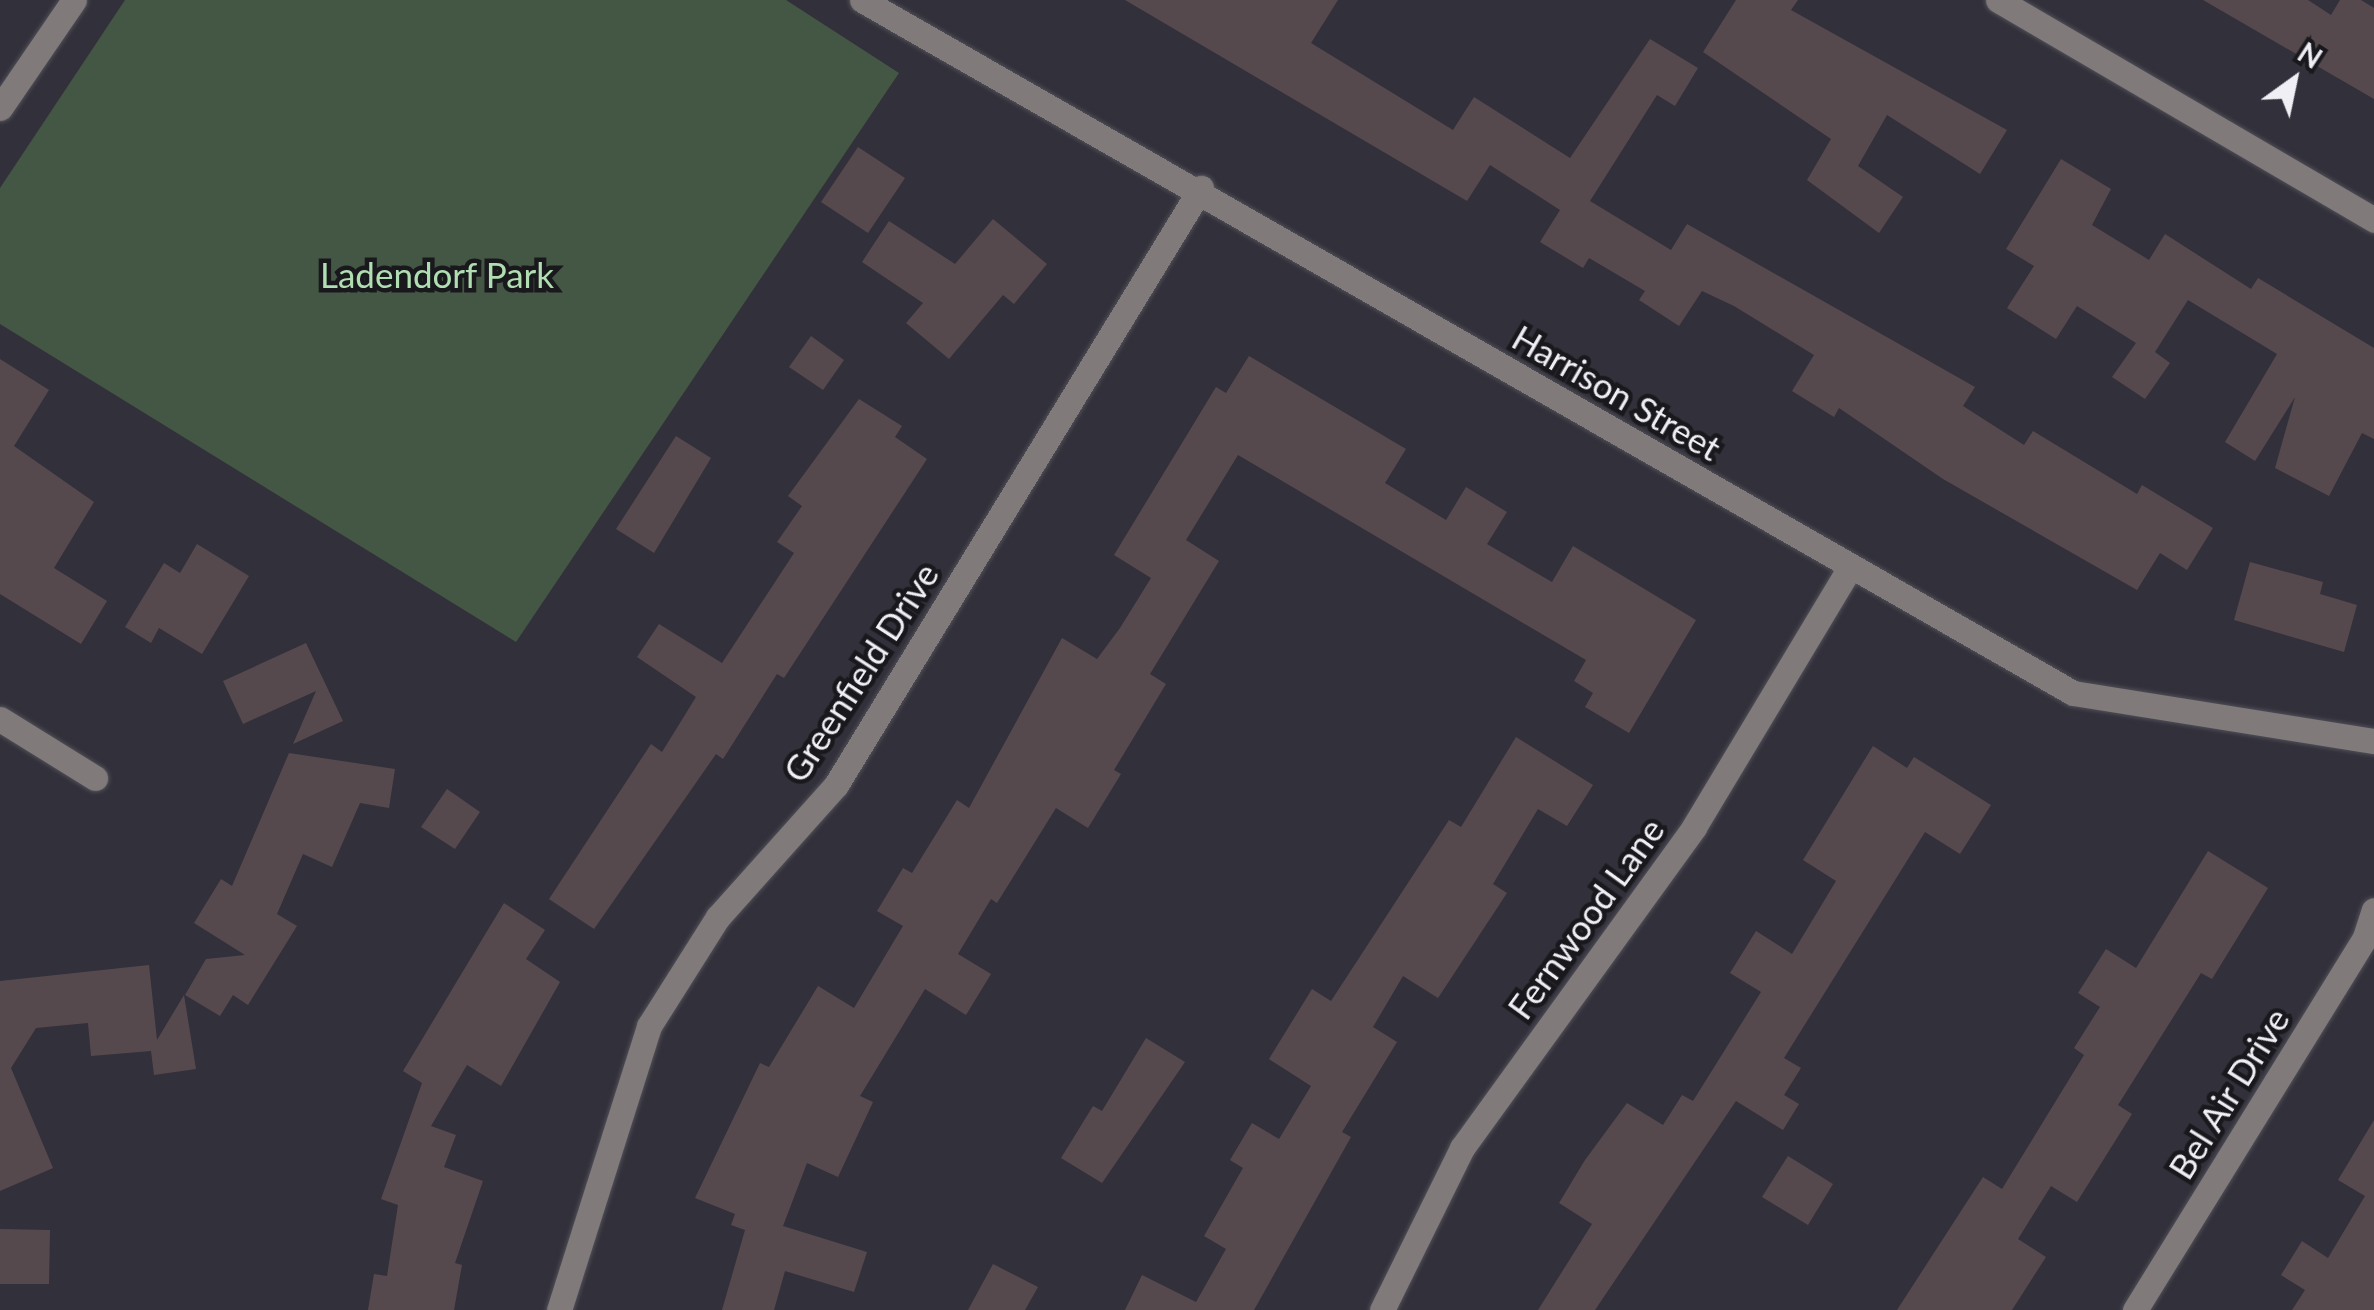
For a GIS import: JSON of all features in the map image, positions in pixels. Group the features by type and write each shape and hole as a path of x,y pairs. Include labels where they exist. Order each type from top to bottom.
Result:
{"street":[{"path":"0,108 74,0"},
{"name":"Harrison Street","path":"862,0 984,74 1202,188 1849,569 2073,693 2374,742"},
{"path":"1998,0 2374,220"},
{"name":"Greenfield Drive","path":"560,1310 649,1026 718,917 836,785 1202,188"},
{"name":"Fernwood Lane","path":"1382,1310 1462,1148 1694,827 1849,569"},
{"path":"0,720 94,778"},
{"name":"Bel Air Drive","path":"2135,1310 2365,937 2374,910"}],"green space":[{"name":"Ladendorf Park","path":"125,0 786,0 899,73 516,642 0,324 0,188"}],"building":[{"path":"1125,0 1338,0 1311,43 1453,130 1474,97 1570,158 1650,39 1698,68 1675,106 1657,95 1590,201 1671,250 1687,224 1975,387 1963,406 2024,445 2033,431 2137,494 2142,485 2213,528 2187,570 2160,553 2137,590 1943,479 1839,408 1834,417 1792,391 1814,355 1734,306 1702,291 1679,326 1639,300 1645,291 1589,258 1583,268 1540,242 1560,210 1490,165 1467,201"},
{"path":"1736,0 1798,0 1791,10 2007,130 1980,174 1887,115 1858,166 1903,197 1879,233 1807,180 1831,139 1703,52"},
{"path":"2203,0 2308,0 2331,15 2340,0 2361,0 2374,8 2374,99"},
{"path":"858,147 905,178 868,233 821,202"},
{"path":"2061,159 2111,189 2092,225 2149,260 2165,234 2251,289 2258,278 2374,348 2374,439 2362,433 2329,496 2275,468 2295,397 2255,461 2225,442 2277,354 2188,300 2155,352 2170,363 2145,399 2112,377 2136,343 2077,306 2056,339 2007,308 2034,266 2006,249"},
{"path":"993,219 1047,264 1014,304 1003,295 949,359 906,323 923,303 862,262 889,221 955,264"},
{"path":"811,336 844,360 823,390 789,367"},
{"path":"1249,356 1406,449 1385,483 1446,520 1466,487 1507,512 1487,544 1552,582 1573,546 1696,620 1629,733 1585,707 1593,693 1574,681 1586,660 1238,455 1186,540 1219,561 1150,674 1166,684 1114,770 1121,774 1088,828 1056,808 997,903 991,899 958,954 991,974 966,1015 925,989 860,1096 873,1102 838,1177 807,1163 783,1226 867,1252 854,1292 785,1271 774,1310 722,1310 745,1230 731,1225 735,1214 695,1198 760,1063 769,1067 818,986 854,1008 903,926 877,911 903,868 912,873 957,800 969,808 1062,638 1097,659 1120,628 1151,578 1114,555 1216,387 1226,393"},
{"path":"0,359 49,390 14,446 94,502 54,568 107,601 81,644 0,594"},
{"path":"859,399 902,426 895,437 927,459 784,678 777,674 723,759 716,754 594,929 549,899 651,744 662,752 696,697 637,657 659,624 722,663 794,553 777,542 802,506 788,496"},
{"path":"676,436 711,458 654,553 616,529"},
{"path":"197,544 249,576 202,654 159,628 151,643 125,627 164,563 180,573"},
{"path":"2250,562 2323,582 2320,594 2357,605 2344,652 2234,620"},
{"path":"306,643 343,721 293,744 316,691 243,724 223,681"},
{"path":"1516,737 1593,785 1567,826 1538,809 1493,884 1507,893 1438,998 1403,976 1373,1027 1397,1042 1342,1132 1351,1137 1254,1310 1125,1310 1142,1275 1196,1302 1226,1249 1204,1236 1243,1168 1230,1160 1252,1123 1279,1139 1311,1086 1269,1059 1312,989 1331,1001 1449,820 1461,827"},
{"path":"1873,746 1907,768 1914,757 1991,805 1960,854 1925,832 1784,1058 1801,1068 1784,1095 1799,1104 1783,1130 1736,1101 1595,1310 1538,1310 1592,1224 1559,1203 1585,1160 1627,1103 1663,1125 1682,1095 1693,1101 1761,992 1730,973 1756,931 1792,954 1836,881 1803,860"},
{"path":"289,753 395,769 389,808 360,803 332,867 303,854 277,914 297,926 248,1005 233,995 220,1016 185,995 206,959 245,955 194,923 221,879 232,886"},
{"path":"447,789 480,812 455,849 421,827"},
{"path":"2208,851 2268,888 2212,979 2201,973 2118,1105 2132,1114 2077,1202 2051,1186 2018,1239 2046,1257 2012,1310 1897,1310 1983,1177 2002,1189 2084,1055 2074,1048 2100,1007 2078,993 2106,949 2136,968"},
{"path":"504,903 545,930 526,959 560,982 501,1086 467,1065 431,1126 456,1135 444,1167 483,1181 455,1263 462,1265 454,1310 368,1310 374,1274 387,1276 398,1205 381,1199 422,1083 403,1071"},
{"path":"149,965 157,1040 184,995 196,1069 154,1075 151,1051 91,1056 88,1023 36,1028 11,1068 53,1168 0,1191 0,981"},
{"path":"1146,1038 1185,1062 1102,1183 1061,1158 1093,1106 1102,1111"},
{"path":"2374,1120 2374,1310 2292,1310 2305,1290 2281,1275 2302,1241 2328,1258 2365,1196 2338,1180"},
{"path":"1788,1156 1833,1184 1808,1225 1762,1197"},
{"path":"0,1229 50,1230 49,1284 0,1284"},
{"path":"993,1264 1038,1287 1025,1310 968,1310"}]}
